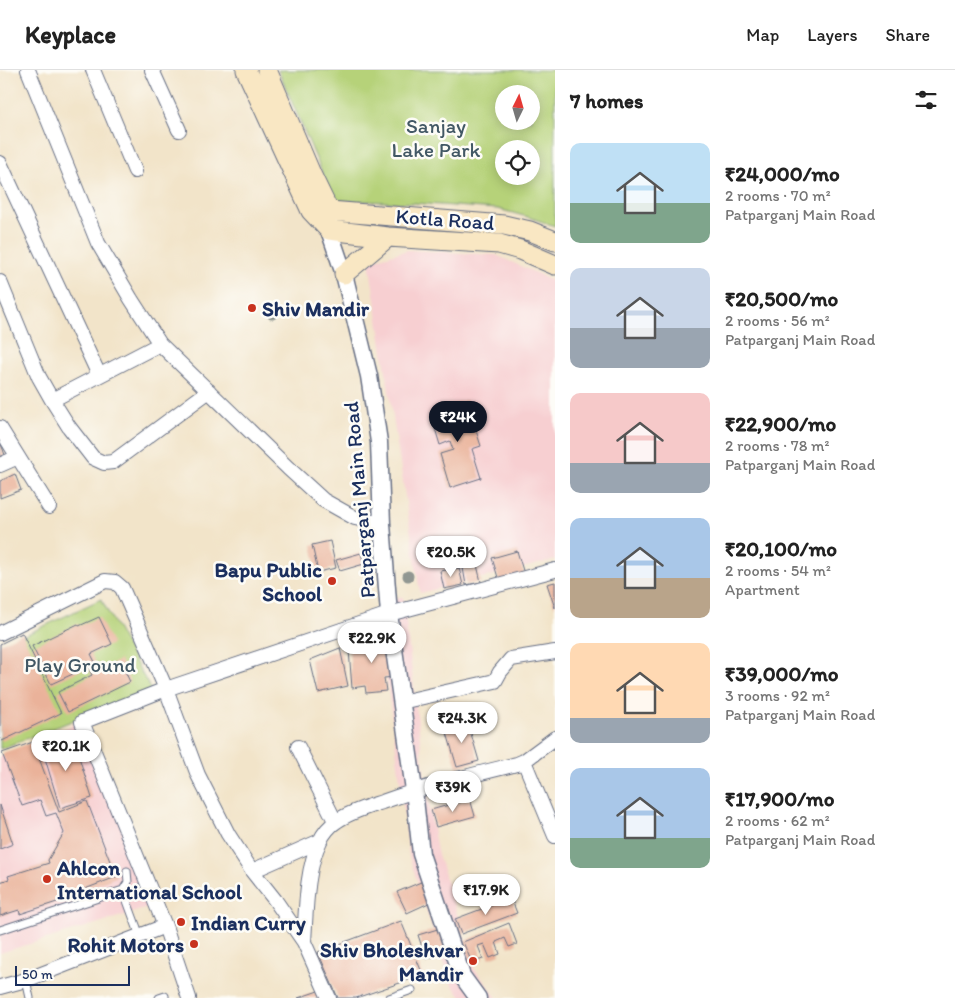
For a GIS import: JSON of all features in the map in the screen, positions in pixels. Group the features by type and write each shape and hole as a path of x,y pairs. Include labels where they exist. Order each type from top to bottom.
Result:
{"main road":[{"path":"246,70 311,211 329,221"},
{"path":"267,70 329,221"},
{"name":"Kotla Road","path":"329,221 388,237 499,244 520,250 555,265"},
{"name":"Kotla Road","path":"329,221 504,225 555,241"},
{"path":"344,274 388,237"}],"street":[{"path":"28,70 98,243 160,344 323,500 355,518 382,524"},
{"path":"92,70 135,171"},
{"path":"152,70 179,130"},
{"path":"0,163 99,376"},
{"name":"Patparganj Main Road","path":"329,221 369,376 379,442 382,524 389,614 414,790 421,854 462,976 478,998"},
{"path":"0,282 39,377 52,400 69,427 93,458 104,464 113,462 209,392"},
{"path":"52,400 160,344"},
{"path":"0,428 49,507"},
{"path":"0,465 18,457"},
{"path":"190,998 165,926 82,722 166,689 389,614 555,570"},
{"path":"0,633 105,581 115,582 122,588 166,689 198,775 228,834 252,871 304,942 329,998"},
{"path":"402,702 494,681 511,659 555,652"},
{"path":"304,942 311,868 320,841 335,821 414,790 517,764 555,738"},
{"path":"298,747 335,821"},
{"path":"524,761 555,836"},
{"path":"252,871 320,841"},
{"path":"0,987 26,980 165,926"}],"lane":[{"path":"0,930 123,890 128,882 128,871"},
{"path":"123,890 140,936"},
{"path":"26,980 30,998"},
{"path":"389,998 412,990"},
{"path":"159,998 165,996 165,998"}],"shaded area":[{"path":"408,250 496,255 555,283 555,560 420,593 369,261"},
{"path":"403,597 425,780 437,851 474,968 497,998 462,998 450,982 409,856 377,605"},
{"path":"77,723 158,905 0,953 0,756"}],"green space":[{"name":"Sanjay Lake Park","path":"278,70 555,70 555,226 498,209 334,200"},
{"name":"Play Ground","path":"101,599 151,690 0,749 0,647"}],"building":[{"path":"466,400 481,446 472,449 481,478 450,488 440,454 453,450 450,441 440,445 430,412"},
{"path":"0,441 5,455 0,457"},
{"path":"15,474 21,490 0,498 0,481"},
{"path":"330,541 336,568 318,572 312,545"},
{"path":"517,551 525,577 500,584 492,558"},
{"path":"361,553 364,564 340,571 336,560"},
{"path":"477,565 481,582 466,585 463,568"},
{"path":"459,568 463,585 444,589 440,571"},
{"path":"555,582 555,608 547,584"},
{"path":"99,617 112,644 91,654 99,670 120,660 130,682 68,712 58,692 92,675 88,667 51,684 32,646 78,624 79,626"},
{"path":"22,633 61,713 2,741 0,736 0,644"},
{"path":"390,633 395,677 384,678 386,691 366,693 365,686 352,688 349,650 360,647 360,642"},
{"path":"340,648 348,686 318,693 310,660"},
{"path":"467,720 479,761 457,767 445,726"},
{"path":"72,735 92,798 60,808 41,745"},
{"path":"33,742 59,812 87,801 116,877 59,899 60,901 20,914 19,910 0,916 0,882 9,879 8,876 49,863 48,860 64,833 56,813 46,816 40,800 22,806 2,753"},
{"path":"470,799 475,816 436,827 431,810"},
{"path":"0,805 13,844 0,849"},
{"path":"421,882 431,902 407,913 397,892"},
{"path":"511,898 517,913 461,934 455,919"},
{"path":"401,921 423,975 356,998 338,998 318,952"},
{"path":"509,923 517,944 509,947 505,938 496,942 500,954 490,958 484,944 478,946 483,959 472,963 463,942"},
{"path":"441,928 449,952 426,959 418,935"},
{"path":"321,990 324,998 298,998"}],"place":[{"name":"Shiv Mandir","path":"252,308"},
{"name":"Bapu Public School","path":"332,581"},
{"name":"Ahlcon International School","path":"47,879"},
{"name":"Indian Curry","path":"181,922"},
{"name":"Rohit Motors","path":"194,944"},
{"name":"Shiv Bholeshvar Mandir","path":"473,961"}]}
